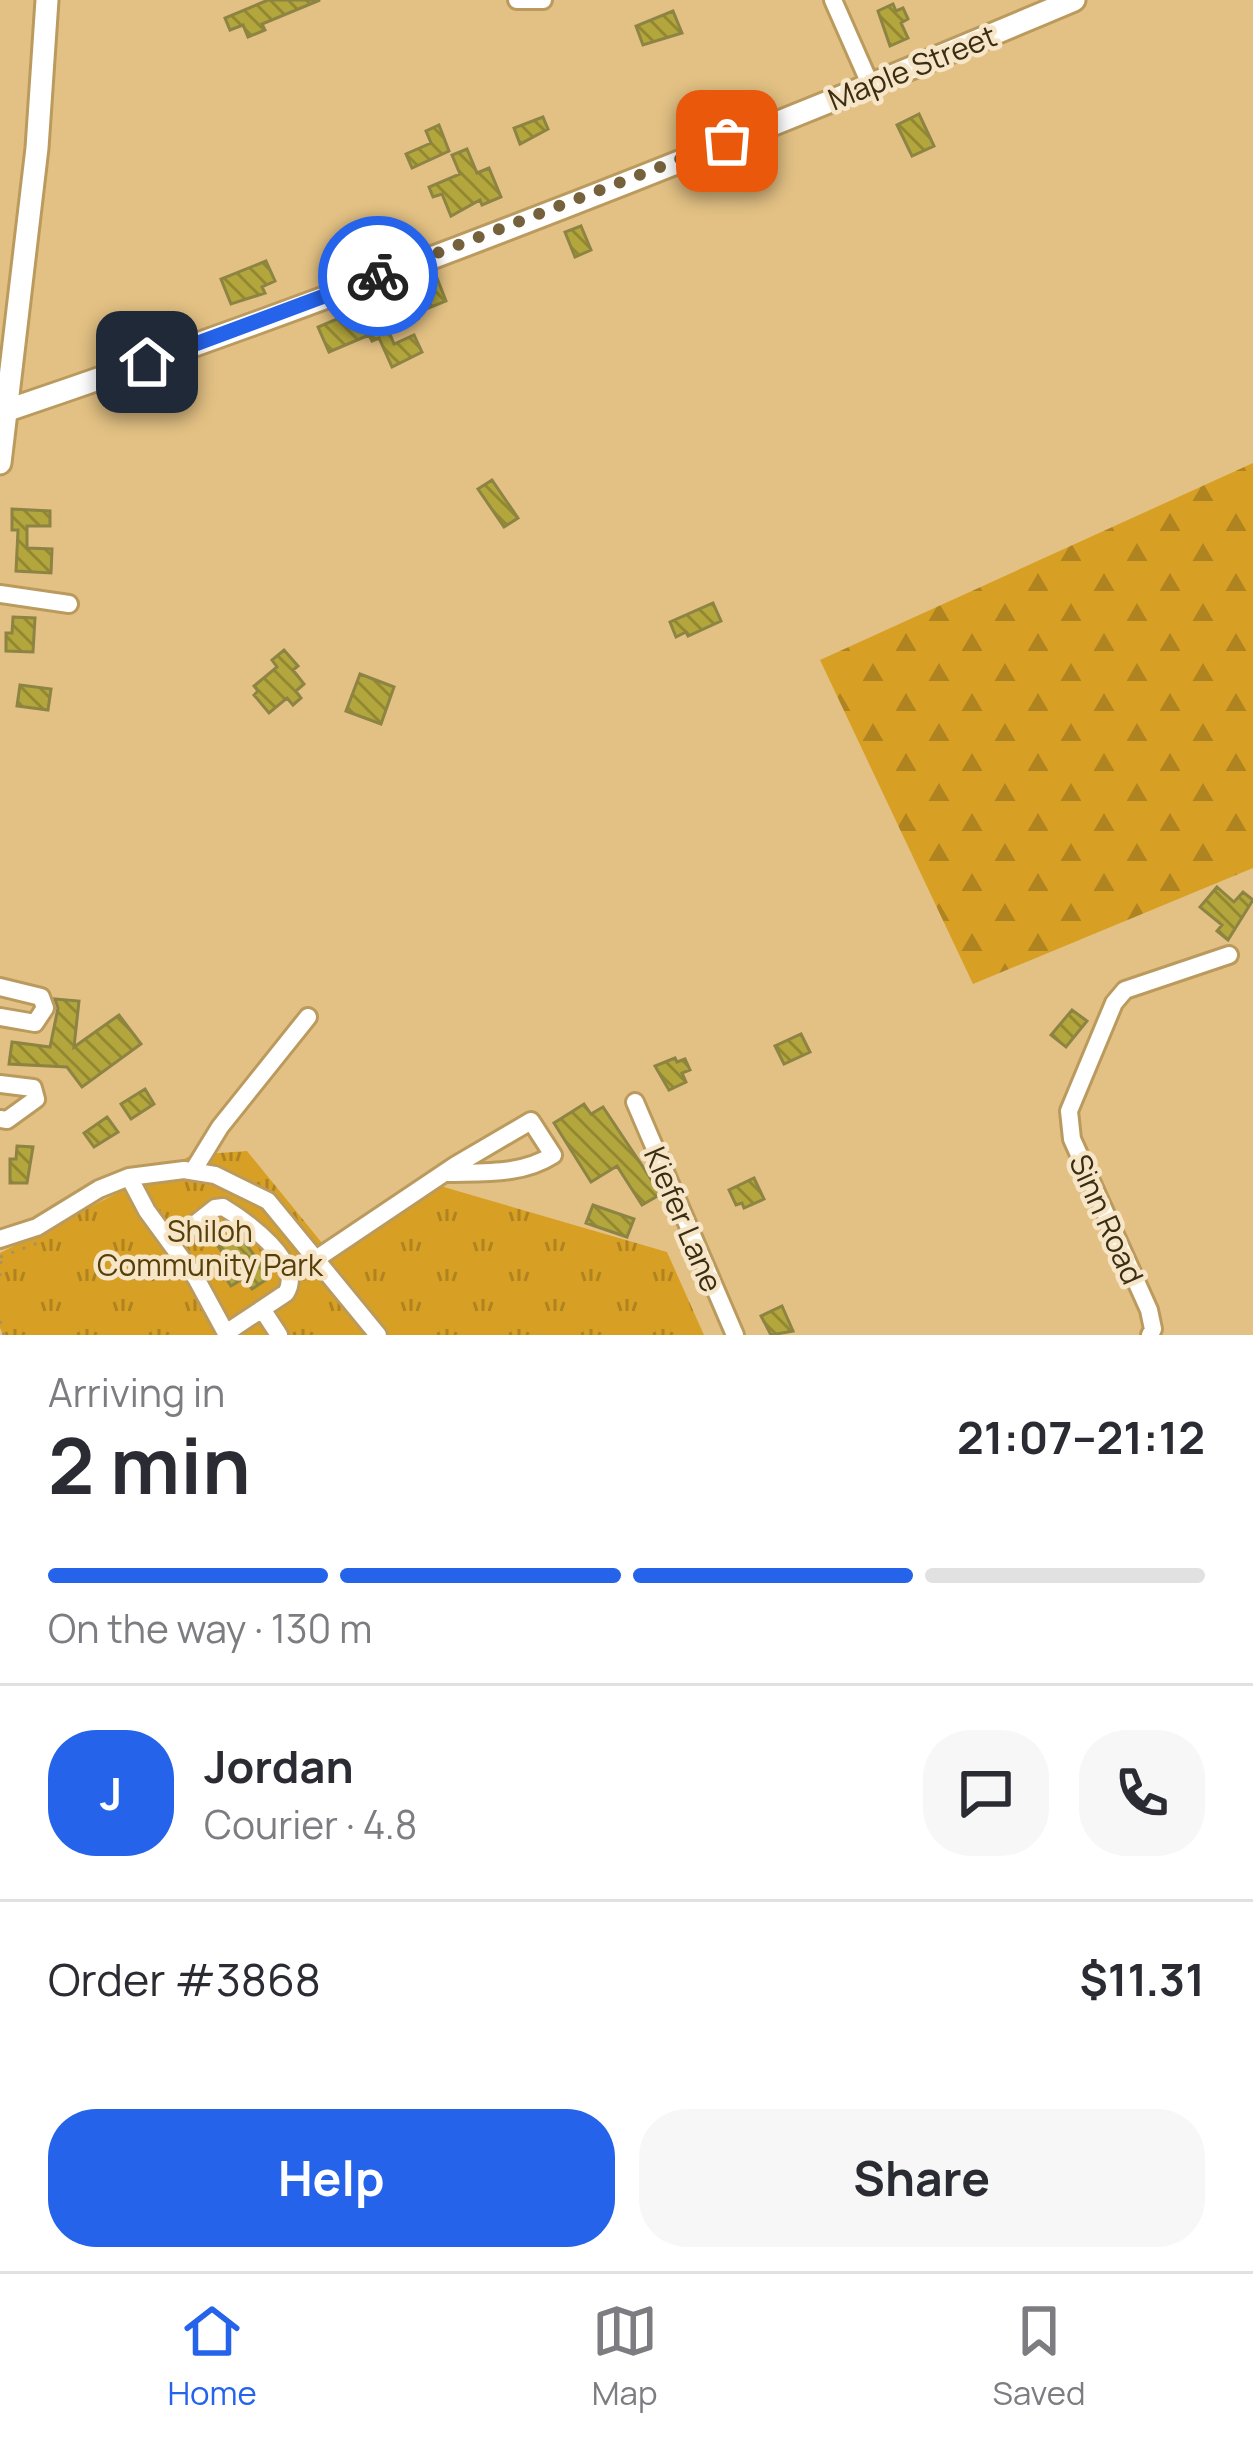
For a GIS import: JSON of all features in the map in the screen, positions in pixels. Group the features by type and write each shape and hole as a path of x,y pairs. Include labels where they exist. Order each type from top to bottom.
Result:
{"main road":[{"path":"0,463 8,410 11,289 44,79 47,0"},
{"name":"Maple Street","path":"8,410 254,323 1074,0"}],"street":[{"path":"517,0 543,0"},
{"path":"833,0 870,84"},
{"path":"0,594 69,604"},
{"name":"Sinn Road","path":"1152,1333 1149,1310 1069,1128 1069,1111 1114,1003 1125,990 1229,955"},
{"path":"0,987 41,997 45,1008 35,1023 0,1017"},
{"path":"193,1171 220,1127 308,1017"},
{"path":"0,1084 33,1088 36,1099 8,1120 0,1119"},
{"name":"Kiefer Lane","path":"635,1102 735,1335"},
{"path":"316,1259 448,1173 531,1121 553,1155 498,1173 448,1173"},
{"path":"0,1239 37,1227 99,1189 129,1177 156,1170 193,1171 242,1185 268,1201 378,1335"},
{"path":"129,1177 171,1243 196,1278 226,1334 291,1285 290,1273 259,1229 224,1207 215,1208 171,1243"},
{"path":"262,1309 279,1335"}],"path":[{"path":"0,1257 0,1276"},
{"path":"0,1322 4,1335"}],"green space":[{"path":"1253,463 1253,868 973,984 820,660"},
{"name":"Shiloh Community Park","path":"247,1151 331,1254 437,1185 667,1252 704,1335 3,1335 0,1253 192,1155"}],"building":[{"path":"268,0 320,0 262,24 265,30 248,37 243,25 230,30 225,18"},
{"path":"893,4 896,11 903,8 908,19 901,23 908,38 890,46 878,11"},
{"path":"673,11 682,33 643,45 636,26"},
{"path":"919,114 934,146 912,156 897,125"},
{"path":"543,117 548,129 520,144 514,128"},
{"path":"439,125 449,151 412,168 406,154 431,143 426,131"},
{"path":"467,149 477,173 489,168 501,197 482,205 480,200 451,216 442,194 433,197 429,187 460,174 452,155"},
{"path":"581,226 591,250 575,257 565,232"},
{"path":"266,261 275,281 262,287 265,293 231,304 221,279"},
{"path":"437,278 446,301 416,313 418,319 408,323 395,292"},
{"path":"377,302 394,344 414,335 422,352 392,367 379,338 372,341 369,335 329,352 318,327"},
{"path":"492,480 518,518 504,527 478,489"},
{"path":"12,509 50,511 50,526 27,526 27,548 52,549 51,573 16,571 18,530 12,530"},
{"path":"713,603 721,621 676,637 670,622"},
{"path":"13,617 35,618 33,652 6,651 6,633 12,633"},
{"path":"284,650 298,666 293,670 304,684 296,691 301,698 293,705 287,698 269,713 254,695 258,691 254,686 277,667 272,660"},
{"path":"360,674 394,687 381,724 346,711"},
{"path":"20,685 51,689 48,710 17,706"},
{"path":"1217,887 1234,902 1243,892 1253,900 1228,940 1217,931 1222,925 1200,907"},
{"path":"55,999 79,1001 74,1047 119,1015 141,1044 82,1087 67,1067 9,1064 12,1042 50,1047 58,1008"},
{"path":"1072,1010 1087,1021 1066,1047 1051,1035"},
{"path":"801,1034 810,1052 784,1064 775,1046"},
{"path":"675,1058 677,1062 685,1059 690,1070 682,1073 686,1082 669,1090 655,1066"},
{"path":"145,1089 154,1104 131,1119 121,1104"},
{"path":"584,1104 591,1114 603,1107 661,1194 642,1205 617,1166 591,1182 554,1123"},
{"path":"107,1117 118,1132 94,1147 84,1133"},
{"path":"17,1146 33,1147 27,1183 10,1183 10,1159 16,1159"},
{"path":"754,1178 764,1199 744,1208 742,1203 736,1205 729,1190"},
{"path":"593,1205 634,1219 627,1237 586,1223"},
{"path":"238,1233 270,1277 252,1289 244,1278 231,1286 217,1264 226,1258 218,1246"},
{"path":"782,1306 793,1331 771,1335 761,1316"}],"way so far":[{"path":"378,276 727,141"}],"route":[{"path":"147,362 378,276"}]}
